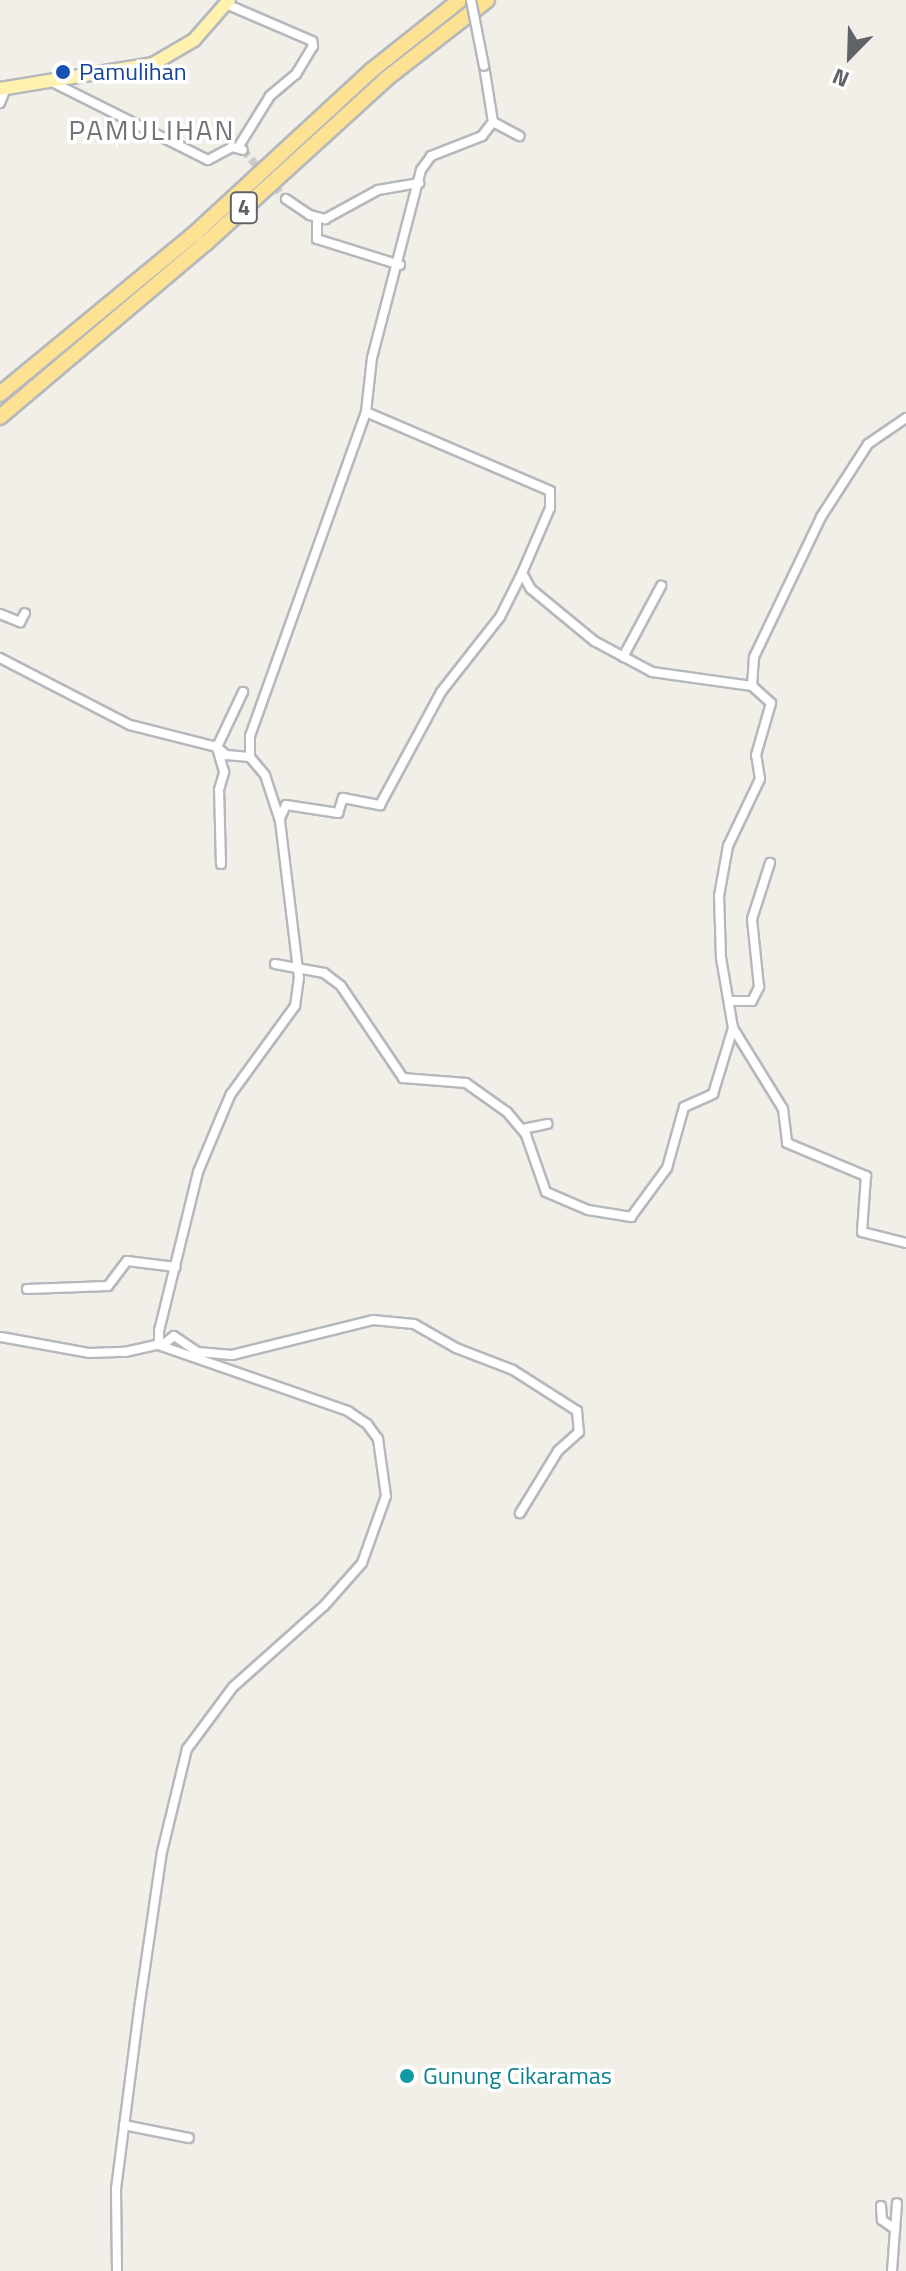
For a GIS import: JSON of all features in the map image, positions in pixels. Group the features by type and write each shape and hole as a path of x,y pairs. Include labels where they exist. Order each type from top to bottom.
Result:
{"highway":[{"name":"4","path":"0,394 192,236 372,70 460,0"},
{"name":"4","path":"0,417 206,243 386,79 487,0"}],"main road":[{"path":"3,89 153,64 194,40 227,2"}],"street":[{"path":"250,757 256,712 288,639 366,412 372,358 400,265 419,183 431,156 482,136 493,122 471,0"},
{"path":"52,82 208,160 241,148 270,96 296,74 313,46 295,33 227,2"},
{"path":"0,103 3,89"},
{"path":"493,122 519,136"},
{"path":"286,199 317,219 347,210 378,190 419,183"},
{"path":"317,219 317,239 400,265"},
{"path":"280,821 286,805 337,813 343,798 380,805 441,692 500,617 550,508 550,491 366,412"},
{"path":"752,686 754,657 821,517 868,444 906,418"},
{"path":"275,964 298,965 324,973 341,986 403,1078 466,1083 523,1129 546,1192 588,1210 631,1217 667,1168 684,1107 713,1094 733,1028 732,1001 721,958 719,896 733,832 757,792 756,755 771,708 768,697 752,686 652,672 623,657 594,641 544,600 522,573"},
{"path":"623,657 661,586"},
{"path":"0,614 20,622 25,613"},
{"path":"0,658 130,725 217,747 226,755 250,757 265,775 280,821 298,965 295,1006 231,1094 198,1172 159,1345"},
{"path":"221,864 219,790 224,772 217,747 243,692"},
{"path":"732,1001 752,1001 759,987 752,919 770,863"},
{"path":"733,1028 782,1106 787,1143 866,1176 862,1232 906,1243"},
{"path":"523,1129 547,1124"},
{"path":"27,1289 108,1286 127,1261 176,1267"},
{"path":"1,1337 89,1353 159,1345 174,1336 198,1352 232,1355 390,1319 414,1324 456,1348 499,1363 569,1402 579,1418 579,1432 558,1451 520,1513"},
{"path":"117,2271 116,2189 124,2125 162,1852 187,1749 233,1687 324,1606 362,1563 386,1496 378,1439 348,1411 159,1345"},
{"path":"124,2125 189,2138"},
{"path":"892,2271 897,2203"},
{"path":"881,2206 882,2220 895,2229"}],"tunnel":[{"path":"243,150 286,199"}],"place":[{"name":"Pamulihan","path":"63,72"},
{"name":"Gunung Cikaramas","path":"407,2076"}],"district":[{"name":"PAMULIHAN","path":"152,130"}]}
